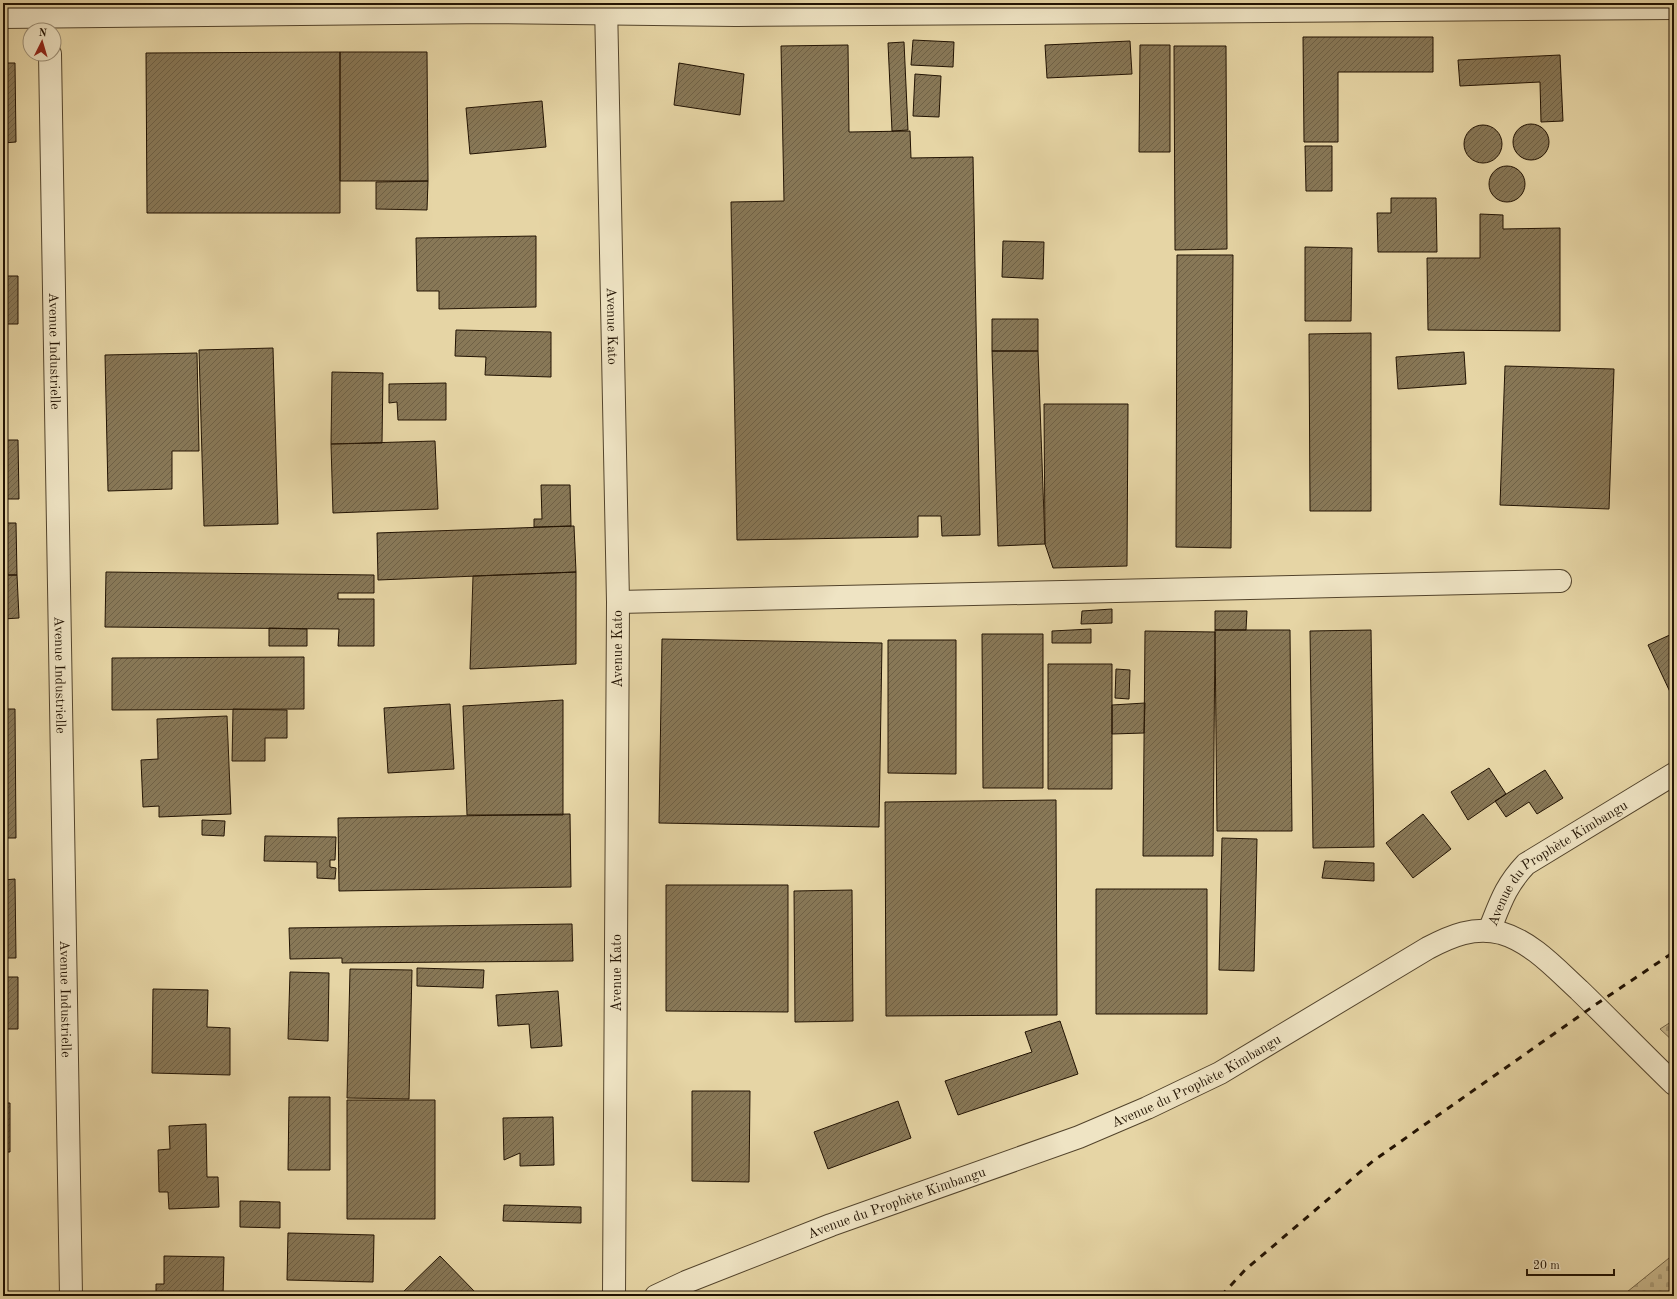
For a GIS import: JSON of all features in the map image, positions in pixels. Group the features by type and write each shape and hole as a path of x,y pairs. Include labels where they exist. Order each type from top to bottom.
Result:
{"street":[{"path":"3,17 490,12 606,8 744,15 1674,8"},
{"name":"Avenue Kato","path":"606,8 618,602 614,1296"},
{"name":"Avenue Industrielle","path":"50,62 71,1296"},
{"path":"618,602 1560,581"},
{"name":"Avenue du Prophète Kimbangu","path":"656,1296 686,1282 831,1225 1079,1137 1147,1108 1220,1073 1428,948 1460,934 1473,931 1489,931 1506,888 1513,877 1526,864 1674,774"},
{"path":"1489,931 1501,933 1527,946 1545,958 1674,1084"}],"green space":[{"path":"1674,1020 1674,1042 1660,1029"},
{"path":"1674,1254 1674,1296 1622,1296"}],"building":[{"path":"1303,37 1433,37 1433,72 1338,72 1338,142 1304,142"},
{"path":"913,40 954,42 953,67 911,65"},
{"path":"1130,41 1132,74 1047,78 1045,45"},
{"path":"904,42 908,130 892,131 888,43"},
{"path":"848,45 849,132 910,131 911,158 973,157 980,535 942,536 941,516 918,516 918,537 737,540 731,202 784,201 781,46"},
{"path":"1140,45 1170,45 1170,152 1139,152"},
{"path":"1174,46 1226,46 1227,249 1175,250"},
{"path":"340,52 340,213 147,213 146,53"},
{"path":"340,52 427,52 428,181 340,181"},
{"path":"1560,55 1563,121 1541,122 1540,82 1460,86 1458,60"},
{"path":"3,63 15,63 16,142 3,143"},
{"path":"679,63 744,74 740,115 674,105"},
{"path":"915,74 941,76 939,117 913,116"},
{"path":"542,101 546,147 470,154 466,108"},
{"path":"1534,124 1544,129 1548,135 1548,149 1544,155 1538,159 1528,160 1518,155 1514,149 1513,139 1518,129 1524,125"},
{"path":"1479,125 1487,125 1497,130 1501,137 1501,151 1497,158 1487,163 1479,163 1469,158 1467,155 1464,148 1464,140 1469,130 1472,128"},
{"path":"1305,146 1332,146 1332,191 1306,191"},
{"path":"1511,166 1520,171 1524,177 1524,191 1520,197 1511,202 1503,202 1494,197 1490,191 1489,180 1494,171 1500,167"},
{"path":"428,181 427,210 376,209 376,182"},
{"path":"1391,198 1436,198 1437,252 1378,252 1377,213 1391,213"},
{"path":"1480,214 1503,215 1503,229 1560,228 1560,331 1428,330 1427,258 1480,258"},
{"path":"536,236 536,307 439,309 439,291 417,291 416,238"},
{"path":"1003,241 1044,242 1043,279 1002,277"},
{"path":"1305,247 1352,248 1351,321 1305,321"},
{"path":"1177,255 1233,255 1231,548 1176,547"},
{"path":"3,276 18,276 18,324 3,324"},
{"path":"992,319 1038,319 1038,351 992,351"},
{"path":"456,330 551,332 551,377 485,375 486,357 455,356"},
{"path":"1371,333 1371,511 1310,511 1309,334"},
{"path":"273,348 278,524 204,526 199,350"},
{"path":"992,351 1038,351 1045,544 998,546"},
{"path":"1464,352 1466,384 1398,389 1396,357"},
{"path":"197,353 199,451 172,451 172,489 108,491 105,355"},
{"path":"1505,366 1614,369 1609,509 1500,505"},
{"path":"332,372 383,373 382,443 331,444"},
{"path":"446,383 446,420 398,420 397,402 389,403 389,384"},
{"path":"1044,404 1128,404 1127,566 1053,568 1045,544"},
{"path":"3,440 18,440 19,499 3,499"},
{"path":"435,441 438,509 333,513 331,444"},
{"path":"541,485 570,485 571,526 534,527 534,519 542,519"},
{"path":"3,523 16,523 17,575 3,575"},
{"path":"574,526 576,572 378,580 377,533"},
{"path":"106,572 374,575 374,593 338,593 338,599 374,599 374,646 338,646 339,629 105,627"},
{"path":"576,572 576,664 470,669 473,576"},
{"path":"3,575 17,575 19,618 3,619"},
{"path":"1112,609 1112,623 1081,624 1082,611"},
{"path":"1215,611 1247,611 1246,630 1215,630"},
{"path":"269,628 307,629 307,646 269,646"},
{"path":"1091,629 1091,643 1052,643 1052,631"},
{"path":"1215,630 1290,630 1292,831 1217,831"},
{"path":"1371,630 1374,847 1313,848 1310,631"},
{"path":"1145,631 1215,632 1213,856 1143,856"},
{"path":"1674,633 1674,693 1671,694 1648,645"},
{"path":"982,634 1043,634 1043,788 983,788"},
{"path":"662,639 882,643 879,827 659,823"},
{"path":"888,640 956,640 956,774 888,773"},
{"path":"304,657 304,709 112,710 112,658"},
{"path":"1048,664 1112,664 1112,789 1048,789"},
{"path":"1116,669 1130,670 1129,699 1115,698"},
{"path":"563,700 563,815 467,815 463,706"},
{"path":"1145,703 1144,733 1112,734 1112,705"},
{"path":"450,704 454,769 388,773 384,708"},
{"path":"3,709 15,709 16,838 3,838"},
{"path":"233,709 287,710 287,738 265,738 265,761 232,761"},
{"path":"227,716 231,814 159,817 159,806 143,807 141,760 158,759 157,719"},
{"path":"1489,768 1506,794 1468,820 1451,792"},
{"path":"1545,770 1563,798 1537,814 1529,802 1506,817 1495,801"},
{"path":"1056,800 1057,1015 886,1016 885,802"},
{"path":"570,814 571,887 339,891 338,818"},
{"path":"1423,814 1451,849 1413,878 1386,843"},
{"path":"202,820 225,821 224,836 202,835"},
{"path":"265,836 336,837 335,860 330,860 330,867 336,868 335,879 317,878 317,862 264,861"},
{"path":"1222,838 1257,839 1254,971 1219,970"},
{"path":"1325,861 1374,863 1374,881 1322,878"},
{"path":"15,879 16,958 3,958 3,880"},
{"path":"666,885 788,885 788,1012 666,1011"},
{"path":"1096,889 1207,889 1207,1014 1096,1014"},
{"path":"852,890 853,1021 795,1022 794,891"},
{"path":"572,924 573,961 342,963 342,958 290,959 289,928"},
{"path":"417,968 484,970 483,988 417,986"},
{"path":"350,969 412,970 409,1099 347,1098"},
{"path":"290,972 329,973 328,1041 288,1039"},
{"path":"3,977 18,977 18,1029 3,1029"},
{"path":"153,989 208,990 207,1027 230,1028 230,1075 152,1073"},
{"path":"558,991 562,1046 531,1048 529,1024 498,1026 496,995"},
{"path":"1060,1021 1078,1074 958,1115 945,1081 1032,1052 1025,1032"},
{"path":"692,1091 750,1091 749,1182 692,1181"},
{"path":"289,1097 330,1097 330,1170 288,1170"},
{"path":"347,1100 435,1100 435,1219 347,1219"},
{"path":"898,1101 911,1138 828,1169 814,1132"},
{"path":"3,1103 10,1103 10,1152 3,1152"},
{"path":"553,1117 554,1165 520,1166 520,1153 504,1160 503,1118"},
{"path":"206,1124 207,1177 218,1177 219,1207 169,1209 168,1192 159,1192 158,1150 170,1149 169,1126"},
{"path":"240,1201 280,1202 280,1228 240,1227"},
{"path":"504,1205 581,1207 581,1223 503,1221"},
{"path":"288,1233 374,1235 373,1282 287,1280"},
{"path":"164,1256 224,1257 223,1296 156,1296 156,1284 164,1284"},
{"path":"440,1256 476,1293 474,1296 399,1296"},
{"path":"3,1292 36,1292 36,1296 3,1296"}],"railway":[{"path":"1221,1296 1245,1270 1373,1161 1595,1005 1674,952"}]}
